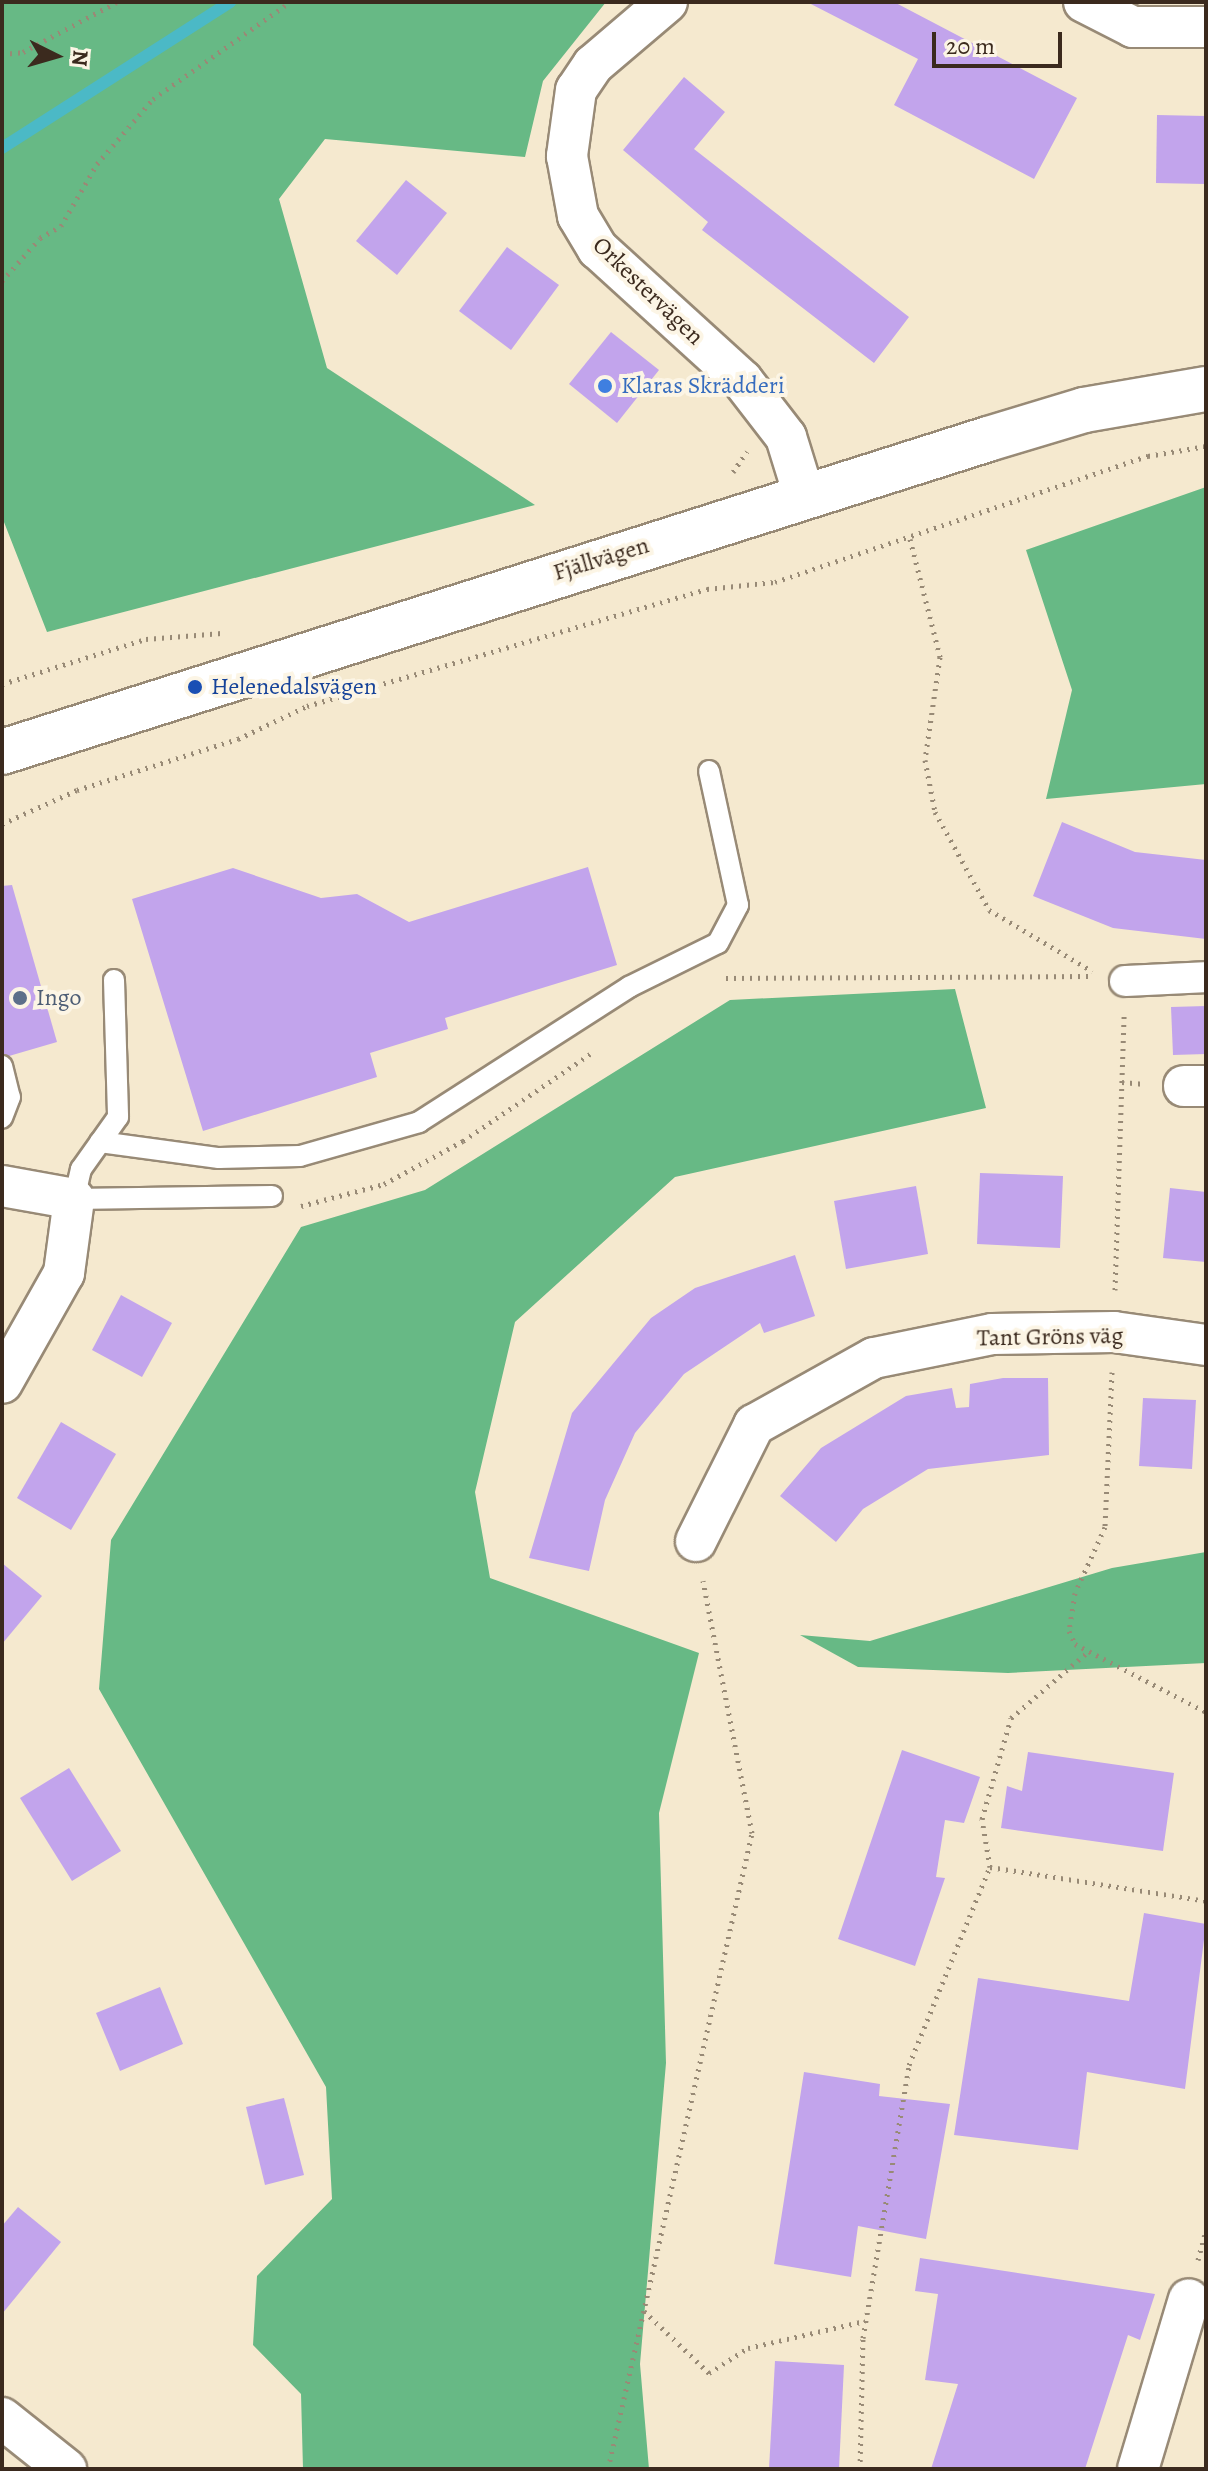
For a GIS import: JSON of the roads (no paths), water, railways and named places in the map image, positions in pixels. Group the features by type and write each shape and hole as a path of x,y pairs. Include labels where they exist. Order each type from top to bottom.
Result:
{"street":[{"name":"Orkestervägen","path":"667,2 593,65 576,90 567,156 578,216 598,249 742,380 786,437 804,495"},
{"path":"1084,2 1133,27 1206,27"},
{"name":"Fjällvägen","path":"2,752 804,495 1084,410 1206,389"},
{"path":"1125,981 1206,977"},
{"path":"2,1186 74,1199 64,1273 2,1383"},
{"name":"Tant Gröns väg","path":"696,1541 754,1425 874,1358 992,1334 1114,1332 1206,1345"},
{"path":"1138,2469 1197,2300"},
{"path":"2,2418 66,2469"}],"lane":[{"path":"100,1142 219,1158 300,1156 419,1122 629,987 718,943 738,905 709,771"},
{"path":"114,980 118,1117 81,1169 74,1199 272,1196"},
{"path":"2,1066 10,1097 2,1118"}],"waterway":[{"path":"2,148 230,2"}],"place":[{"name":"Klaras Skrädderi","path":"605,386"},
{"name":"Helenedalsvägen","path":"195,687"},
{"name":"Ingo","path":"20,998"}]}
